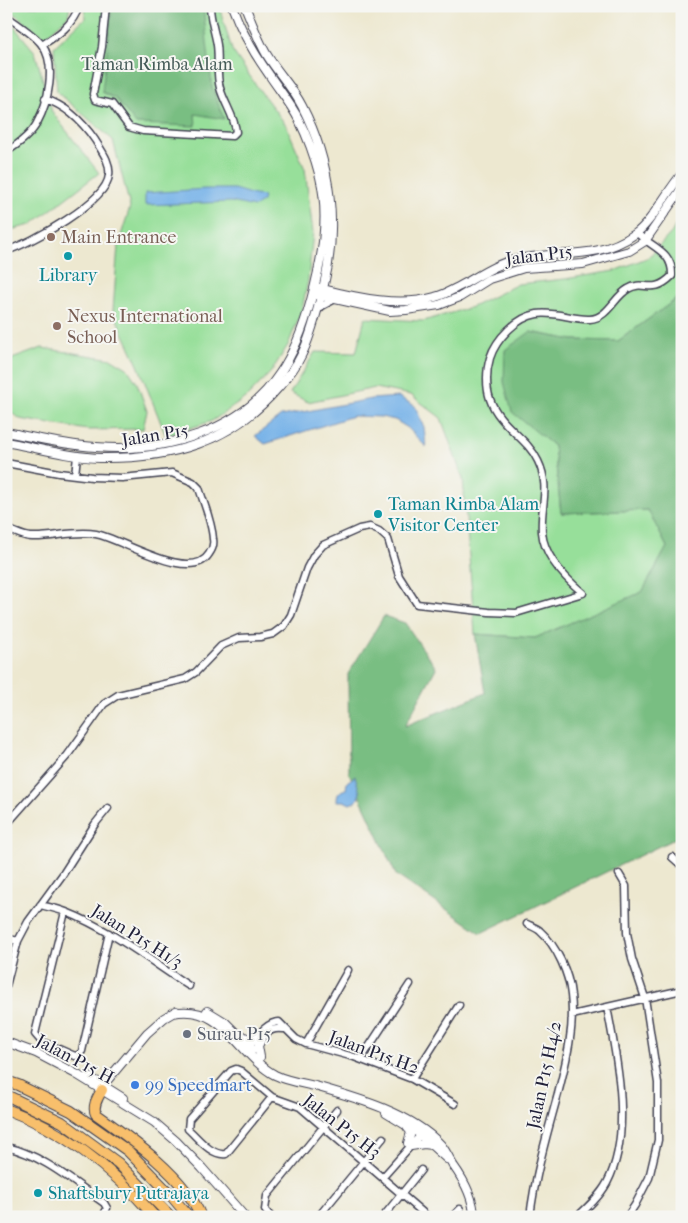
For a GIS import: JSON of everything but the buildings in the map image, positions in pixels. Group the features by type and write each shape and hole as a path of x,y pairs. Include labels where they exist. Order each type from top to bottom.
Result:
{"main road":[{"path":"6,1080 71,1111 128,1151 169,1193 189,1217"},
{"path":"102,1089 94,1105 96,1114 144,1149 186,1191 201,1217"},
{"path":"6,1095 62,1122 118,1163 169,1215"},
{"path":"6,1109 46,1127 80,1147 107,1168 155,1217"}],"street":[{"path":"42,45 69,25 79,6"},
{"path":"106,6 102,47 93,94 95,100 112,104 129,127 143,131 232,136 236,132 236,125 225,105 219,86 218,48 215,30 210,17 210,6"},
{"path":"232,6 258,58 299,120 324,179 325,222 318,291"},
{"path":"245,6 267,55 301,104 314,130 331,228 326,278 318,291"},
{"path":"6,16 42,45 50,65 49,84 37,124 24,140 6,152"},
{"path":"6,251 45,233 72,216 96,196 109,179 109,166 85,128 64,107 45,99"},
{"path":"6,825 67,756 104,704 118,695 185,679 196,672 221,646 240,638 260,638 273,634 284,626 291,615 307,568 314,555 323,545 359,529 370,527 379,531 388,539 399,576 417,604 516,613 583,593 566,578 550,556 545,544 542,531 546,488 542,470 534,453 497,415 490,399 487,381 490,358 496,346 513,326 528,316 540,313 592,319 606,312 628,289 639,286 656,287 665,283 672,276 673,267 666,254 645,241 637,233 682,174"},
{"path":"645,241 682,188"},
{"name":"Jalan P15","path":"335,296 391,301 413,301 436,297 494,267 517,259 588,253 609,248 637,233"},
{"name":"Jalan P15","path":"318,291 390,311 431,306 460,297 481,282 501,274 524,268 583,264 629,251 645,241"},
{"path":"316,312 335,296 326,278"},
{"name":"Jalan P15","path":"6,442 77,456 100,458 132,456 218,437 240,423 266,402 288,377 302,355 316,312 318,291"},
{"name":"Jalan P15","path":"6,432 97,447 172,447 236,417 268,389 280,374 294,349 318,291"},
{"path":"74,475 77,456"},
{"path":"6,463 74,475 108,478 172,474 182,476 199,488 214,540 207,558 199,562 186,564 151,556 114,539 97,534 80,532 29,537 6,529"},
{"path":"6,992 6,985 18,942 40,905 63,874 94,824 108,808"},
{"path":"672,857 682,866"},
{"path":"619,874 626,886 627,934 632,959 645,998 658,1082 658,1140 649,1178 635,1205 626,1217"},
{"name":"Jalan P15 H1/3","path":"40,905 65,912 109,933 188,986"},
{"path":"65,912 35,1034 41,1041 75,1056 79,1055 82,1051 109,933"},
{"name":"Jalan P15 H4/2","path":"527,924 539,930 560,958 571,995 572,1015 565,1066 533,1194 530,1217"},
{"path":"6,938 18,942"},
{"path":"306,1044 348,970"},
{"path":"361,1059 410,984"},
{"path":"572,1015 682,990"},
{"path":"412,1079 459,1005"},
{"path":"577,1217 591,1204 607,1184 616,1160 620,1134 618,1066 607,1007"},
{"name":"Jalan P15 H","path":"102,1089 147,1033 160,1021 181,1008 202,1010 215,1014 237,1032 264,1068 277,1076 341,1094 399,1114 441,1146 464,1183 474,1210 474,1217"},
{"name":"Jalan P15 H","path":"173,1014 189,1012 201,1014 212,1019 260,1057 266,1064 291,1080"},
{"name":"Jalan P15 H2","path":"249,1050 259,1038 275,1027 284,1029 306,1044 361,1059 412,1079 455,1104"},
{"path":"237,1032 249,1039 259,1038 260,1057"},
{"name":"Jalan P15 H","path":"6,1037 38,1049 95,1080 102,1089 117,1093 148,1115 154,1122"},
{"name":"Jalan P15 H","path":"6,1042 36,1053 102,1089 154,1122 176,1141 202,1168 245,1217"},
{"name":"Jalan P15 H3","path":"272,1097 226,1154 221,1155 202,1143 188,1129 189,1118 231,1071 241,1070 272,1097 300,1107 428,1217"},
{"path":"95,1080 113,1074 117,1093"},
{"name":"Jalan P15 H","path":"374,1106 407,1126 421,1132 452,1163"},
{"path":"271,1217 265,1210 267,1196 337,1110"},
{"path":"407,1126 411,1132 410,1145 432,1145"},
{"name":"Jalan P15 H3","path":"381,1176 421,1132"},
{"path":"318,1217 383,1138"},
{"path":"6,1147 24,1151 56,1169 104,1203 107,1208 104,1215"},
{"path":"383,1217 421,1170"},
{"path":"452,1217 460,1209"}],"green space":[{"path":"6,6 70,6 68,16 43,39"},
{"path":"86,6 219,6 232,50 286,125 305,169 313,233 308,280 302,310 288,345 271,372 246,398 212,421 166,436 138,365 113,311 118,245 130,207 113,140 57,92 54,47 85,18"},
{"name":"Taman Rimba Alam","path":"112,6 203,6 212,87 224,119 195,114 196,126 136,124 116,99 102,92"},
{"path":"6,17 35,52 52,112 99,173 31,225 6,231"},
{"path":"682,213 682,295 618,341 573,340 530,332 512,411 554,446 561,513 648,510 667,547 642,593 535,638 475,634 463,479 441,418 411,395 375,388 308,402 290,393 315,352 356,353 365,318 423,321 472,307 518,284 614,271 649,257 672,232"},
{"path":"682,295 682,835 481,933 396,875 349,773 348,674 384,616 405,623 436,668 405,726 485,693 475,634 535,638 642,592 667,547 648,510 561,513 554,446 512,412 504,382 505,350 530,332 573,340 618,341"},
{"path":"42,348 112,359 127,368 137,383 147,411 143,429 88,430 20,419 9,411 6,403 6,386 12,359"}],"water":[{"path":"234,189 264,196 263,201 254,207 231,202 145,205 145,193"},
{"path":"399,397 415,406 424,427 426,447 408,428 395,420 381,417 353,416 265,444 255,436 281,416 371,399"},
{"path":"355,776 360,793 357,801 350,804 344,801 337,801 339,793 346,789 347,782"}],"place":[{"name":"Main Entrance","path":"51,237"},
{"name":"Library","path":"68,256"},
{"name":"Nexus International School","path":"57,326"},
{"name":"Taman Rimba Alam Visitor Center","path":"378,514"},
{"name":"Surau P15","path":"187,1034"},
{"name":"99 Speedmart","path":"135,1085"},
{"name":"Shaftsbury Putrajaya","path":"38,1193"}]}
